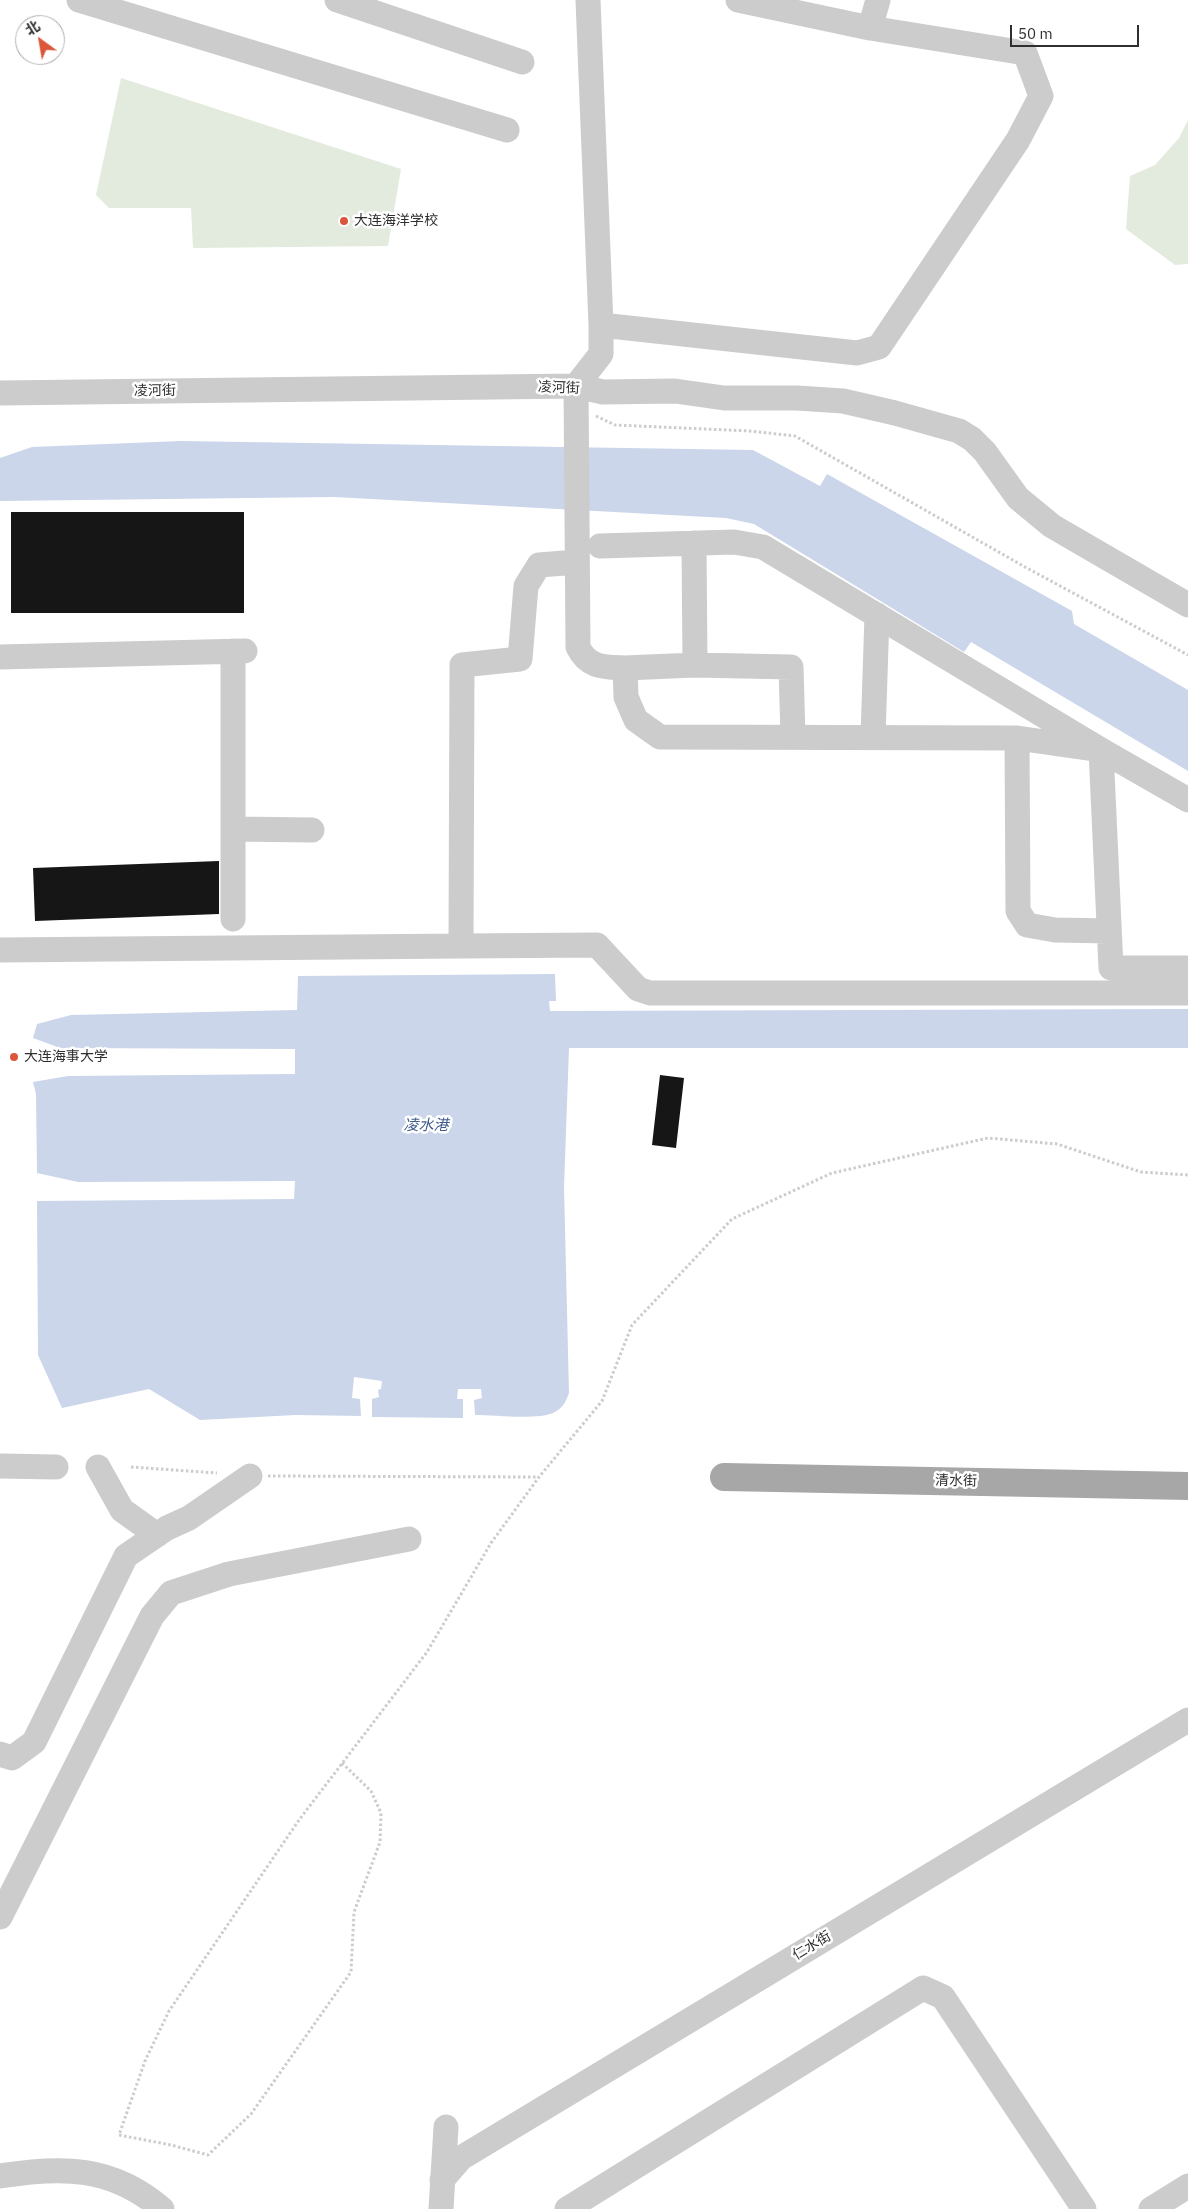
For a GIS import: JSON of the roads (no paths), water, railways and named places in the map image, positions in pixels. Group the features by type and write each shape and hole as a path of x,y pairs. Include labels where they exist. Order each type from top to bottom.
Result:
{"main road":[{"name":"清水街","path":"724,1477 1188,1486"}],"street":[{"path":"78,0 507,130"},
{"path":"337,0 522,62"},
{"path":"588,0 601,354 579,407 578,647 583,657 600,667 791,667 793,737"},
{"path":"601,324 857,353 879,347 1018,140 1041,96 1025,53 870,28 738,0"},
{"path":"870,28 878,0"},
{"name":"凌河街","path":"0,409 579,407 604,392 675,390 724,398 797,398 843,401 959,431 972,439 985,452 1018,498 1032,512 1052,526 1188,606"},
{"name":"凌河街","path":"0,393 579,407"},
{"path":"600,546 734,542 763,546 1101,750 1188,800"},
{"path":"694,543 695,666"},
{"path":"461,946 462,665 520,659 526,586 539,565 577,562"},
{"path":"873,737 877,616"},
{"path":"0,656 239,651 233,828 233,919"},
{"path":"625,668 626,697 636,720 660,737 1017,738 1101,750"},
{"path":"1017,738 1018,911 1027,925 1055,930 1110,931"},
{"path":"1101,750 1111,968 1188,968"},
{"path":"233,828 312,830"},
{"path":"0,950 597,945 638,989 650,993 1188,992"},
{"path":"0,1466 56,1467"},
{"path":"98,1467 122,1510 157,1534"},
{"path":"6,1756 34,1742 126,1556 157,1534 189,1518 250,1476"},
{"path":"0,1917 152,1616 171,1593 229,1574 409,1539"},
{"name":"仁水街","path":"442,2180 461,2158 469,2153 1188,1720"},
{"path":"567,2209 923,1988 943,1997 1084,2209"},
{"path":"441,2209 446,2127"},
{"path":"0,2176 27,2171 72,2170 111,2177 148,2197 162,2209"},
{"path":"1150,2209 1188,2186"}],"water":[{"path":"181,441 753,450 820,486 827,474 1072,611 1074,624 1188,690 1188,771 971,642 964,652 754,524 726,518 334,497 0,501 0,458 32,447"},
{"name":"凌水港","path":"555,974 556,1001 549,1001 550,1011 1188,1009 1188,1048 569,1048 564,1187 569,1393 559,1409 553,1413 537,1416 475,1415 474,1400 482,1398 481,1389 458,1389 457,1399 463,1399 463,1418 372,1417 372,1399 379,1397 378,1390 381,1389 382,1381 354,1377 352,1398 360,1399 361,1416 295,1415 200,1420 149,1389 62,1408 38,1355 37,1201 294,1199 295,1181 78,1182 37,1173 36,1094 33,1082 68,1076 295,1074 295,1049 60,1048 33,1038 37,1024 71,1015 297,1010 298,976"}],"place":[{"name":"大连海洋学校","path":"344,221"},
{"name":"大连海事大学","path":"14,1057"}]}
